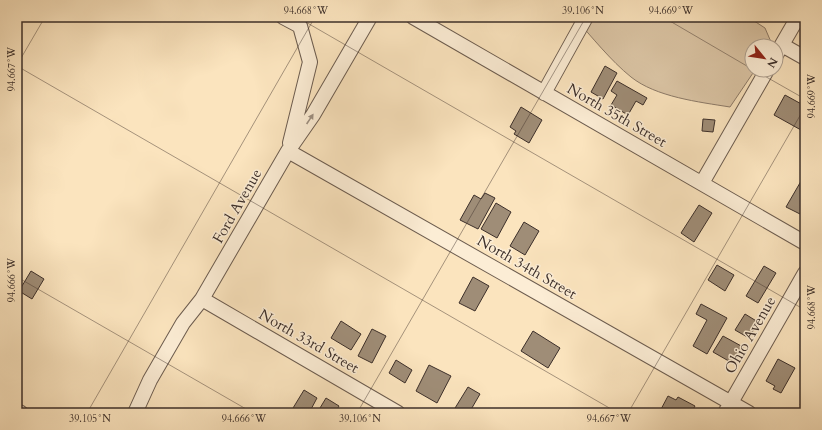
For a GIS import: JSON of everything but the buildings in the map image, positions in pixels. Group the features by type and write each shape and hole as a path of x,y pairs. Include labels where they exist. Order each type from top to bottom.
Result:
{"street":[{"path":"283,17 300,26 310,62 288,151"},
{"name":"Ford Avenue","path":"135,413 150,380 183,323 202,299 288,151 313,115 370,17"},
{"name":"North 35th Street","path":"413,17 805,243"},
{"path":"544,93 586,17"},
{"path":"784,41 798,17"},
{"path":"784,52 805,58"},
{"path":"702,183 762,78"},
{"name":"North 34th Street","path":"288,151 728,408 749,413"},
{"name":"Ohio Avenue","path":"728,408 805,273"},
{"name":"North 33rd Street","path":"202,299 398,413"},
{"path":"17,411 21,413"}],"shaded area":[{"path":"574,17 748,17 765,28 769,38 744,38 744,78 750,78 730,107 678,98 641,84 616,64"}]}
